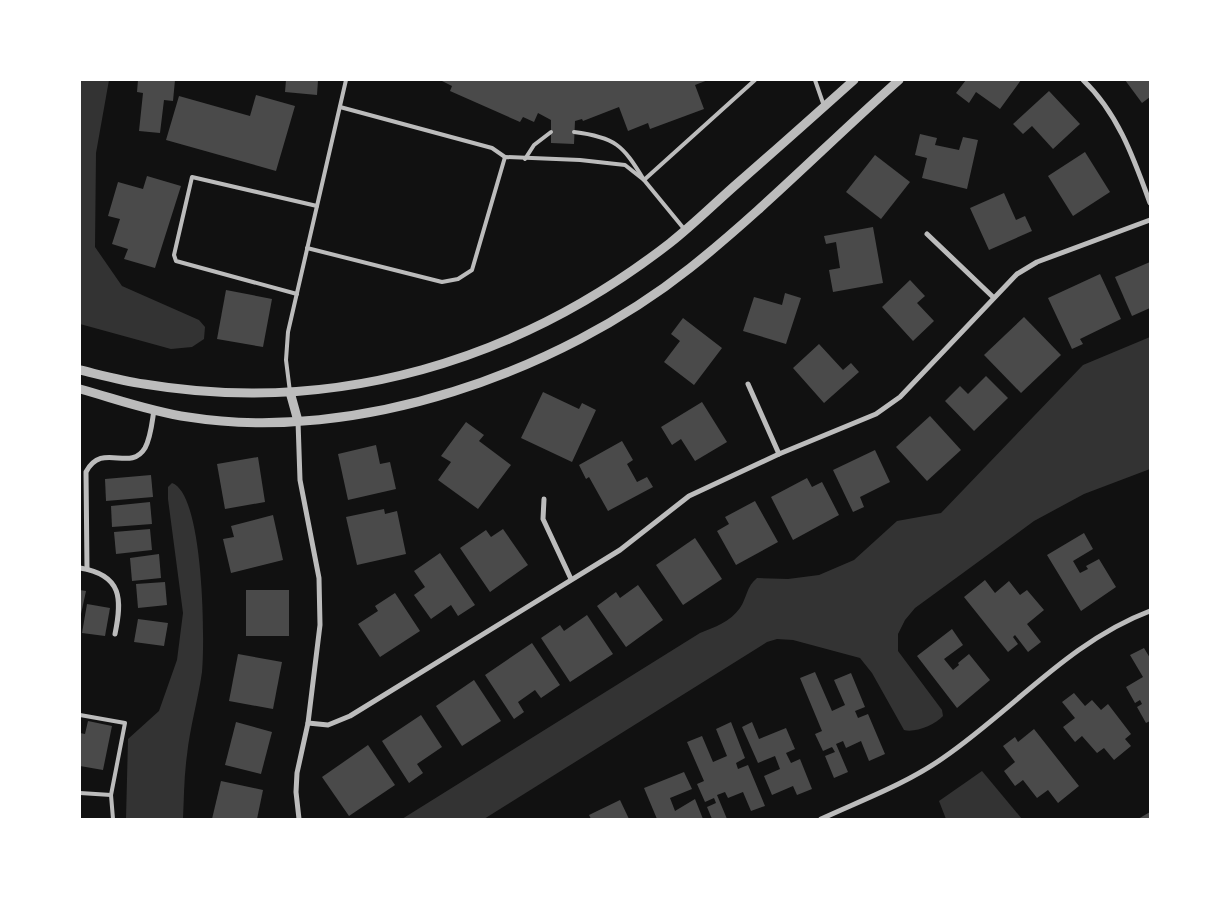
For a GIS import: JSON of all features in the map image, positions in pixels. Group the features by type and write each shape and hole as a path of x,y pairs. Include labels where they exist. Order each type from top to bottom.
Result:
{"street":[{"path":"80,370 144,384 229,393 290,392 336,389 388,379 463,358 529,332 619,278 685,230 854,80"},
{"path":"80,389 190,418 275,423 358,414 452,393 540,360 658,292 719,244 899,80"},
{"path":"1083,80 1098,94 1119,126 1150,202"},
{"path":"308,723 328,725 350,716 620,550 689,496 779,454 876,414 892,405 1017,274 1037,262 1150,220"},
{"path":"927,234 993,297"},
{"path":"748,384 779,454"},
{"path":"290,392 298,420 300,480 319,578 320,625 308,723 297,773 296,792 300,819"},
{"path":"87,569 86,472 90,464 101,458 127,459 138,456 149,438 154,410"},
{"path":"544,499 543,520 571,579"},
{"path":"80,568 87,569 108,580 119,597 120,611 115,634"},
{"path":"820,819 900,783 943,758 1096,637 1124,620 1150,611"}],"lane":[{"path":"290,392 286,346 346,80"},
{"path":"644,180 755,80"},
{"path":"815,80 824,107"},
{"path":"340,107 492,148 505,157 625,165 644,180"},
{"path":"525,159 534,145 551,132"},
{"path":"574,132 600,135 617,144 630,156 644,180 685,230"},
{"path":"307,248 442,282 458,279 472,270 505,157"},
{"path":"297,294 176,261 174,255 192,177 317,206"},
{"path":"80,715 124,723 111,795 113,819"},
{"path":"80,793 111,795"}],"shaded area":[{"path":"80,80 109,80 96,153 95,247 122,286 199,320 205,327 204,339 192,347 171,349 80,324"},
{"path":"1150,337 1150,469 1084,494 1034,521 915,608 905,620 898,634 898,651 942,710 943,716 935,722 925,728 904,730 872,673 860,658 793,640 777,639 767,642 484,819 402,819 700,633 727,620 740,608 753,581 757,578 788,579 819,575 854,560 897,521 941,513 1083,365"},
{"path":"172,483 183,493 191,513 200,570 203,631 202,672 188,745 183,819 126,819 128,739 159,711 177,660 183,613 168,499 168,487"},
{"path":"982,771 1022,819 946,819 939,801"}],"building":[{"path":"138,80 175,80 173,101 164,100 160,133 139,131 143,93 137,92"},
{"path":"286,80 318,80 317,95 285,92"},
{"path":"440,80 708,80 695,85 704,109 650,129 648,123 628,131 619,107 583,121 582,119 575,121 574,144 551,143 551,120 538,113 534,122 523,117 520,122 450,91 452,86"},
{"path":"966,80 1021,80 1000,109 976,92 969,103 956,93"},
{"path":"1125,80 1150,80 1150,97 1142,103"},
{"path":"1049,91 1080,124 1053,149 1032,126 1023,134 1013,124"},
{"path":"256,95 295,106 276,171 166,140 179,96 250,116"},
{"path":"920,134 937,138 935,145 959,150 963,137 978,140 967,189 922,178 927,158 915,155"},
{"path":"1085,152 1110,192 1073,216 1048,176"},
{"path":"875,155 910,182 881,219 846,192"},
{"path":"147,176 181,186 155,268 124,259 128,249 112,244 120,219 108,216 118,182 143,189"},
{"path":"1004,193 1016,220 1025,216 1032,231 989,250 970,208"},
{"path":"873,227 883,283 833,292 829,270 840,268 836,242 826,244 824,236"},
{"path":"1150,262 1150,308 1132,316 1115,277"},
{"path":"1100,274 1121,319 1080,339 1083,344 1072,349 1048,298"},
{"path":"910,280 925,296 917,303 934,321 913,341 882,307"},
{"path":"226,290 272,299 263,347 217,339"},
{"path":"785,293 801,298 786,344 743,331 754,297 782,305"},
{"path":"1024,317 1061,355 1021,393 984,355"},
{"path":"683,318 722,348 694,385 664,362 680,341 671,334"},
{"path":"819,344 843,370 851,363 859,372 824,403 793,368"},
{"path":"986,376 1008,398 974,431 945,401 960,386 968,394"},
{"path":"543,392 579,409 582,403 596,410 572,462 521,438"},
{"path":"702,402 727,442 695,461 681,439 672,445 661,427"},
{"path":"930,416 961,450 927,481 896,447"},
{"path":"466,422 484,435 479,441 511,465 478,509 438,480 451,462 441,456"},
{"path":"622,441 633,460 627,464 637,482 647,477 653,487 608,511 589,477 586,479 579,465"},
{"path":"376,445 380,464 390,462 396,489 348,500 338,454"},
{"path":"875,450 890,482 860,497 864,507 853,512 833,470"},
{"path":"258,457 265,502 225,509 217,464"},
{"path":"151,475 153,497 106,501 105,479"},
{"path":"807,478 812,487 822,482 839,515 793,540 771,497"},
{"path":"755,501 778,542 736,565 717,531 729,524 725,517"},
{"path":"150,502 152,524 112,527 111,506"},
{"path":"384,509 385,514 397,511 406,554 357,565 346,517"},
{"path":"273,515 283,560 231,573 223,539 234,537 231,526"},
{"path":"150,529 152,550 116,554 114,532"},
{"path":"503,529 528,565 490,592 460,548 486,530 491,537"},
{"path":"1084,533 1093,549 1073,561 1080,573 1088,569 1086,566 1099,559 1116,587 1081,611 1047,555"},
{"path":"695,538 722,579 683,605 656,565"},
{"path":"440,553 475,605 458,616 451,605 431,619 414,595 425,587 414,571"},
{"path":"159,554 161,578 132,581 130,558"},
{"path":"985,580 995,593 1009,581 1020,595 1027,590 1044,610 1027,624 1041,642 1028,652 1015,635 1013,637 1018,644 1008,652 964,597"},
{"path":"165,582 167,605 138,608 136,584"},
{"path":"638,585 663,620 626,647 597,606 616,592 620,598"},
{"path":"80,590 86,591 81,614 80,613"},
{"path":"246,590 289,590 289,636 246,636"},
{"path":"395,593 420,631 380,657 358,624 378,611 375,606"},
{"path":"87,604 110,608 105,636 82,633"},
{"path":"587,615 613,654 570,682 541,638 560,625 564,631"},
{"path":"138,619 168,623 164,646 134,642"},
{"path":"952,629 963,645 944,659 953,670 969,654 990,680 957,708 917,656"},
{"path":"532,643 560,685 541,698 535,690 518,702 524,712 514,719 485,675"},
{"path":"1144,648 1150,658 1150,721 1146,723 1137,707 1142,704 1140,700 1135,703 1126,687 1143,677 1130,655"},
{"path":"238,654 282,662 273,709 229,701"},
{"path":"815,672 832,711 845,705 834,680 851,673 865,707 855,711 858,718 868,714 885,754 869,761 861,741 846,748 843,741 836,744 848,772 834,778 825,756 835,752 832,747 823,751 815,734 822,731 800,678"},
{"path":"474,680 501,721 462,746 436,706"},
{"path":"1074,693 1085,706 1092,700 1101,710 1108,704 1131,734 1125,739 1131,746 1114,760 1104,748 1097,753 1082,736 1075,742 1063,727 1075,718 1062,702"},
{"path":"421,715 442,747 417,764 423,773 409,783 382,741"},
{"path":"88,721 112,726 103,770 80,766 80,733 85,734"},
{"path":"236,722 272,732 261,774 225,765"},
{"path":"731,722 745,758 736,763 738,769 748,765 765,806 751,811 743,792 728,798 725,792 717,795 727,819 712,819 707,807 716,803 714,798 705,802 697,784 704,781 687,742 702,736 713,762 727,756 716,729"},
{"path":"752,722 759,739 786,728 795,749 786,753 791,763 800,759 812,789 797,795 793,786 772,795 764,776 780,769 775,756 758,763 742,727"},
{"path":"1034,729 1079,786 1058,803 1048,790 1037,798 1023,780 1015,786 1004,771 1015,762 1003,746 1015,737 1018,742"},
{"path":"368,745 395,785 349,816 322,777"},
{"path":"684,772 692,789 670,798 675,811 695,799 703,819 657,819 644,788"},
{"path":"221,781 263,790 257,819 212,819"},
{"path":"620,800 629,819 591,819 589,815"},
{"path":"1150,812 1150,819 1138,819"}]}
